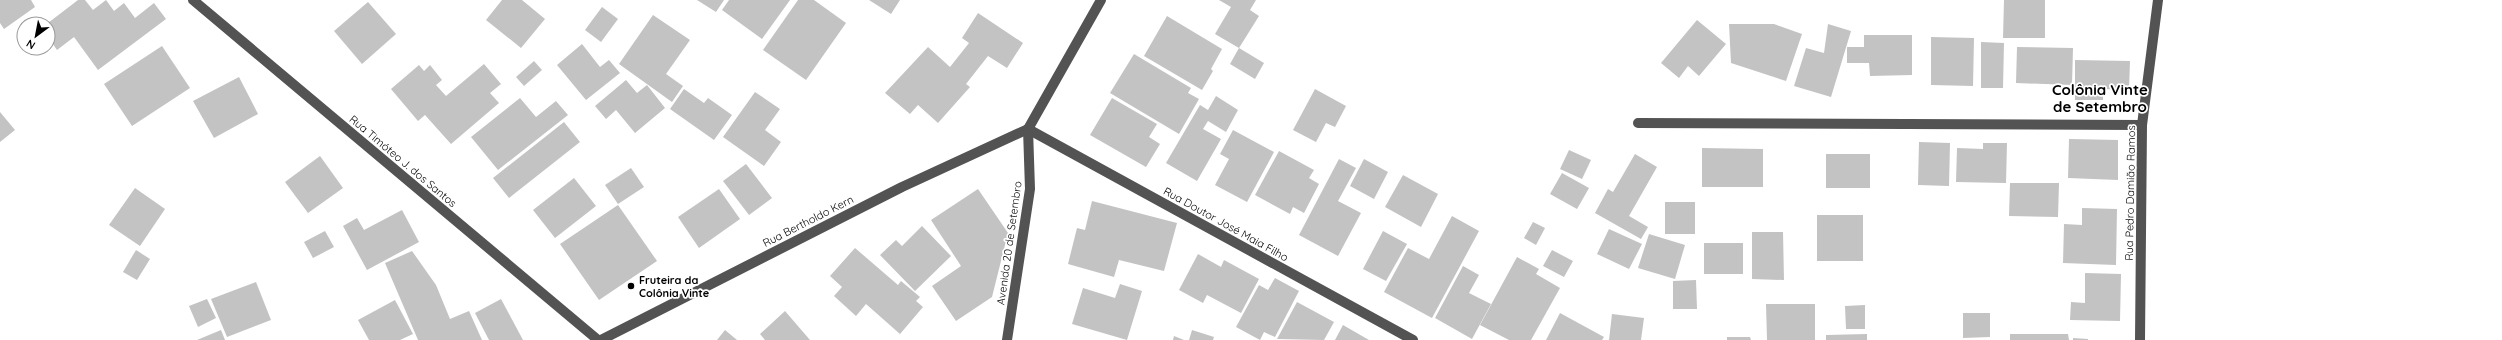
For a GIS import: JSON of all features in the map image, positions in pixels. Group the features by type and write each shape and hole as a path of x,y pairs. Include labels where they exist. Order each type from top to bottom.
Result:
{"street":[{"name":"Rua Timóteo J. dos Santos","path":"193,0 600,340"},
{"path":"1028,129 1101,0"},
{"name":"Rua Pedro Damião Ramos","path":"2140,340 2142,125 2158,0"},
{"path":"1638,122 2142,125"},
{"name":"Rua Bertholdo Kern","path":"600,340 902,187 1028,129"},
{"name":"Avenida 20 de Setembro","path":"1008,340 1030,189 1028,129"},
{"name":"Rua Doutor José Maia Filho","path":"1028,129 1413,340"}],"building":[{"path":"0,0 31,0 35,7 22,16 16,16 16,20 4,29 0,23"},
{"path":"78,0 85,0 93,10 106,0 114,11 124,3 135,18 154,3 166,19 98,70 74,37 57,50 56,17"},
{"path":"502,0 522,0 545,19 521,48 486,20"},
{"path":"697,0 724,0 716,12"},
{"path":"729,0 790,0 762,39 722,10"},
{"path":"798,0 814,0 846,23 806,80 763,50"},
{"path":"869,0 900,0 891,14"},
{"path":"1219,0 1256,0 1250,10 1259,16 1239,48 1215,34 1231,7"},
{"path":"2004,0 2045,0 2045,38 2003,38"},
{"path":"368,2 396,34 362,64 334,31"},
{"path":"602,7 618,19 601,42 585,30"},
{"path":"978,13 1023,43 1007,68 988,56 966,84 970,87 938,123 918,105 910,114 885,93 928,47 950,67 969,43 962,38"},
{"path":"653,15 690,40 666,74 683,86 672,102 619,64"},
{"path":"1167,16 1222,49 1211,69 1213,71 1202,90 1144,56"},
{"path":"1697,20 1726,44 1699,76 1688,66 1679,78 1661,63"},
{"path":"1729,24 1774,24 1802,34 1786,81 1731,63"},
{"path":"1828,24 1851,31 1831,97 1794,86 1806,48 1824,53"},
{"path":"1864,35 1912,35 1912,75 1870,76 1869,63 1847,63 1847,47 1864,47"},
{"path":"1931,37 1974,38 1973,86 1931,85"},
{"path":"1981,42 2004,43 2003,88 1981,88"},
{"path":"582,44 600,67 609,60 620,73 586,100 557,65"},
{"path":"162,46 190,88 132,126 104,84"},
{"path":"2017,47 2073,48 2072,85 2016,83"},
{"path":"1239,48 1264,63 1255,79 1230,64"},
{"path":"1134,54 1191,88 1188,93 1199,99 1179,134 1110,93"},
{"path":"2075,60 2130,61 2129,90 2103,89 2103,100 2075,100"},
{"path":"534,61 542,70 524,86 516,77"},
{"path":"484,64 501,84 490,93 499,103 451,144 425,115 418,121 391,89 419,65 424,71 430,65 442,80 436,85 446,96"},
{"path":"239,77 258,114 214,138 193,101"},
{"path":"626,80 637,93 647,85 665,108 635,133 616,110 606,119 595,106"},
{"path":"684,89 704,103 708,98 732,115 714,140 670,109"},
{"path":"1315,89 1346,106 1335,127 1326,123 1316,142 1293,130"},
{"path":"755,92 780,109 765,130 781,142 764,166 723,137"},
{"path":"1216,96 1238,110 1226,132 1208,121 1203,129 1221,139 1197,181 1166,163 1200,105 1208,110"},
{"path":"520,98 536,117 556,101 568,115 498,170 471,137"},
{"path":"1112,98 1157,124 1149,137 1160,144 1146,167 1090,135"},
{"path":"0,112 15,130 0,142"},
{"path":"564,122 580,142 509,198 493,178"},
{"path":"1233,130 1274,152 1247,202 1215,185 1229,159 1220,154"},
{"path":"2069,139 2118,140 2118,180 2068,178"},
{"path":"1919,142 1950,143 1949,186 1918,185"},
{"path":"1983,143 2007,143 2006,183 1956,182 1957,148 1983,149"},
{"path":"1702,148 1763,149 1763,187 1702,187"},
{"path":"1569,150 1591,160 1582,179 1560,169"},
{"path":"1279,151 1314,170 1309,178 1319,184 1304,213 1293,207 1290,214 1255,195"},
{"path":"1635,154 1657,167 1629,216 1648,227 1641,239 1595,213 1608,189 1613,192"},
{"path":"1826,154 1870,154 1870,188 1826,188"},
{"path":"320,156 343,188 308,213 285,182"},
{"path":"1339,159 1356,168 1338,201 1361,213 1338,256 1299,235"},
{"path":"1364,159 1388,172 1374,199 1350,186"},
{"path":"746,164 772,198 749,215 723,181"},
{"path":"631,168 644,187 618,204 605,185"},
{"path":"1562,173 1589,188 1577,209 1550,194"},
{"path":"1403,175 1438,194 1421,227 1385,207"},
{"path":"574,178 596,206 555,238 533,210"},
{"path":"2010,183 2059,183 2058,217 2009,216"},
{"path":"135,188 165,209 140,246 109,225"},
{"path":"719,189 740,219 699,248 678,217"},
{"path":"978,189 1008,233 992,297 956,321 932,286 961,266 931,220"},
{"path":"1092,201 1177,223 1164,271 1119,260 1114,277 1068,264 1077,228 1085,230"},
{"path":"1665,202 1695,202 1695,234 1665,234"},
{"path":"618,205 657,261 599,300 560,244"},
{"path":"2082,208 2117,209 2116,265 2063,263 2064,224 2082,225"},
{"path":"402,210 419,242 367,270 343,226 357,218 364,230"},
{"path":"1817,215 1863,215 1863,261 1817,261"},
{"path":"1452,216 1479,231 1432,318 1384,292 1408,248 1429,259"},
{"path":"1533,222 1545,228 1536,245 1524,238"},
{"path":"922,226 951,256 915,291 880,255 896,240 902,246"},
{"path":"1609,229 1642,244 1629,269 1597,254"},
{"path":"325,231 334,247 313,258 304,242"},
{"path":"1383,231 1407,244 1386,281 1363,269"},
{"path":"1752,232 1783,232 1784,280 1752,279"},
{"path":"1649,234 1685,245 1675,279 1638,268"},
{"path":"1704,243 1743,243 1743,274 1704,274"},
{"path":"855,248 898,285 901,281 920,297 916,301 923,307 900,334 866,304 856,316 834,296 842,287 830,276"},
{"path":"136,250 150,259 137,280 123,272"},
{"path":"1552,250 1573,261 1564,277 1543,266"},
{"path":"412,251 436,285 450,319 469,311 482,340 418,340 385,263"},
{"path":"1198,254 1221,267 1224,260 1259,279 1241,313 1207,295 1203,303 1179,290"},
{"path":"1517,257 1539,269 1536,274 1560,288 1531,340 1509,340 1480,325"},
{"path":"1463,266 1479,275 1469,293 1491,304 1472,339 1435,318"},
{"path":"2085,273 2121,274 2120,321 2070,320 2071,302 2085,303"},
{"path":"1275,278 1299,291 1275,337 1264,332 1260,340 1236,327 1259,285 1268,290"},
{"path":"1696,280 1697,309 1673,309 1673,281"},
{"path":"256,282 271,320 227,337 211,299"},
{"path":"1120,284 1142,291 1127,340 1072,324 1083,288 1115,298"},
{"path":"207,299 216,318 198,327 189,306"},
{"path":"501,299 523,340 489,340 475,313"},
{"path":"395,300 413,334 400,340 369,340 358,320"},
{"path":"1297,302 1334,322 1324,340 1277,339"},
{"path":"1766,304 1815,304 1815,340 1767,340"},
{"path":"1865,305 1865,329 1846,329 1845,306"},
{"path":"785,311 810,340 765,340 760,334"},
{"path":"1560,313 1604,337 1602,340 1546,340"},
{"path":"1963,313 1990,313 1990,337 1963,338"},
{"path":"1612,314 1644,318 1641,340 1609,340"},
{"path":"1343,325 1369,340 1335,340"},
{"path":"221,330 225,340 197,340"},
{"path":"725,330 737,340 717,340"},
{"path":"1192,330 1214,337 1213,340 1189,340"},
{"path":"1867,334 1867,340 1826,340 1826,335"},
{"path":"2010,334 2068,334 2069,340 2010,340"},
{"path":"1174,336 1184,340 1173,340"},
{"path":"1727,337 1750,337 1751,340 1727,340"},
{"path":"2073,338 2088,339 2088,340 2073,340"}],"place":[{"name":"Fruteira da Colônia Vinte","path":"631,286"}],"district":[{"name":"Colônia Vinte de Setembro","path":"2100,98"}]}
